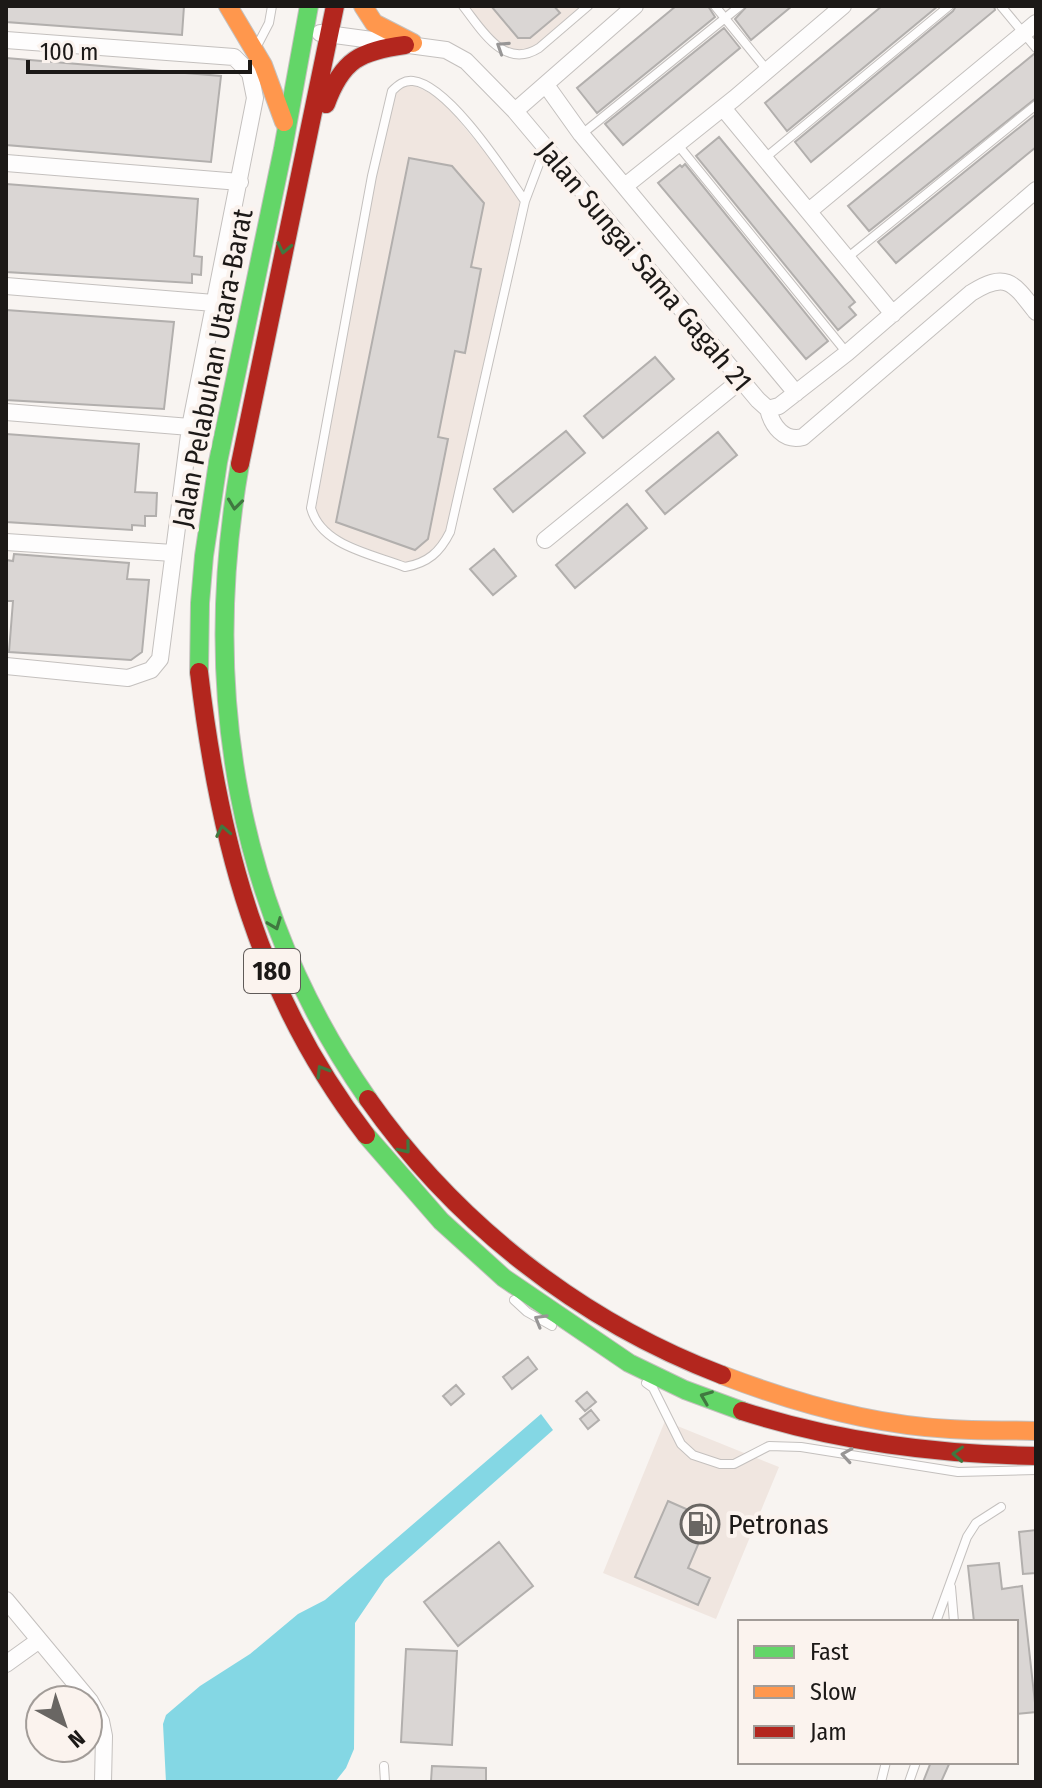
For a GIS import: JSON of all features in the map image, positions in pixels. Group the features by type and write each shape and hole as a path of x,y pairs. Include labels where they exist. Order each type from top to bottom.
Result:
{"main road":[{"path":"228,6 272,84 287,130"},
{"name":"Jalan Pelabuhan Utara-Barat","path":"309,6 287,130 219,451 202,587 198,655 212,775 226,848 251,922 279,987 339,1098 411,1189 488,1265 589,1337 639,1368 746,1412 850,1439 937,1453 1036,1456"},
{"name":"Jalan Pelabuhan Utara-Barat","path":"335,6 237,483 226,573 222,655 227,732 249,849 298,983 324,1031 380,1117 407,1152 462,1209 520,1260 567,1295 624,1330 688,1363 762,1391 808,1404 903,1424 962,1430 1036,1431"},
{"path":"363,6 381,29 412,45"},
{"path":"294,199 337,75 363,52 412,45"}],"street":[{"path":"515,111 635,6"},
{"path":"625,186 843,6"},
{"path":"809,211 1030,28"},
{"name":"Jalan Sungai Sama Gagah 21","path":"303,30 446,50 466,61 515,111 768,409 779,406 847,353 1036,190"},
{"path":"6,40 234,57 250,73 255,98 190,427 160,659 151,670 128,678 6,666"},
{"path":"546,85 581,134 796,393"},
{"path":"723,108 893,314"},
{"path":"6,163 240,182"},
{"path":"768,409 773,424 781,433 791,439 803,437 971,293 992,280 1001,280 1010,285 1036,312"},
{"path":"6,286 214,303"},
{"path":"545,540 741,380"},
{"path":"6,412 190,427"},
{"path":"6,542 173,553"},
{"path":"6,1600 90,1701 101,1721 104,1736 104,1777"},
{"path":"6,1664 38,1641"}],"lane":[{"path":"255,50 269,23 272,6"},
{"path":"463,6 495,45 511,54 523,55 539,48 588,6"},
{"path":"715,6 767,70"},
{"path":"581,134 740,6"},
{"path":"765,158 949,6"},
{"path":"1001,6 1030,28 1036,48"},
{"path":"525,201 494,157 443,96 428,85 410,80 392,91 372,176 311,508 323,532 335,540 405,567 430,559 443,546 450,532 525,201 546,148"},
{"path":"847,258 1036,105"},
{"path":"678,145 847,353"},
{"path":"339,1098 395,1185"},
{"path":"420,1213 500,1287"},
{"path":"509,1296 527,1312 566,1335"},
{"path":"579,1342 653,1388 681,1444 693,1455 706,1460 734,1464 769,1446 801,1447 958,1472 1036,1470"},
{"path":"937,1620 967,1537 976,1523 1001,1507"},
{"path":"951,1582 954,1620"},
{"path":"384,1766 385,1782"}],"shaded area":[{"path":"467,6 582,6 534,48 519,53 497,42"},
{"path":"411,84 440,98 495,164 520,201 446,530 440,544 427,555 405,564 337,536 318,518 316,508 375,178 394,94"},
{"path":"665,1421 779,1467 716,1619 603,1573"}],"water":[{"path":"541,1414 553,1430 385,1579 355,1623 354,1749 346,1768 335,1782 166,1782 163,1724 166,1715 200,1686 250,1654 298,1614 325,1600"}],"building":[{"path":"6,6 184,6 182,35 6,22"},
{"path":"491,6 554,6 560,13 530,38 518,38"},
{"path":"676,6 708,6 715,17 597,113 577,88"},
{"path":"747,6 792,6 751,40 735,19"},
{"path":"882,6 938,6 787,131 765,103"},
{"path":"956,6 994,6 995,10 811,162 795,142"},
{"path":"724,28 740,48 623,145 605,124"},
{"path":"1034,54 1036,98 869,231 848,206"},
{"path":"6,58 221,76 211,162 6,145"},
{"path":"1036,114 1036,147 896,263 878,242"},
{"path":"719,137 855,302 849,307 856,315 838,330 696,156"},
{"path":"409,158 452,166 484,203 471,267 481,269 465,353 455,351 438,437 448,439 428,539 415,550 336,522"},
{"path":"685,164 828,341 806,359 658,183"},
{"path":"6,184 198,199 194,256 202,257 201,275 192,274 192,283 6,272"},
{"path":"6,310 174,322 164,409 6,400"},
{"path":"655,357 674,379 603,438 584,416"},
{"path":"566,431 585,453 513,512 494,489"},
{"path":"718,432 737,455 665,514 646,491"},
{"path":"6,434 139,444 135,492 157,493 156,516 145,516 145,526 132,525 132,530 6,522"},
{"path":"627,504 647,528 575,588 556,565"},
{"path":"494,549 516,576 493,595 470,569"},
{"path":"14,554 129,563 127,579 149,580 142,652 131,660 9,652 13,601 6,601 6,560 13,561"},
{"path":"528,1357 537,1369 512,1389 503,1377"},
{"path":"456,1385 464,1394 451,1405 443,1396"},
{"path":"587,1392 596,1402 585,1411 576,1401"},
{"path":"591,1410 599,1420 588,1429 580,1419"},
{"path":"668,1501 709,1519 688,1568 710,1578 698,1605 635,1577"},
{"path":"1036,1530 1036,1573 1023,1574 1019,1532"},
{"path":"499,1542 533,1586 458,1646 424,1602"},
{"path":"999,1563 1002,1589 1022,1586 1036,1712 1018,1714 1018,1620 974,1620 968,1566"},
{"path":"406,1649 457,1651 452,1745 401,1742"},
{"path":"930,1764 949,1764 941,1782 923,1782"},
{"path":"432,1766 486,1768 486,1782 431,1781"}],"traffic: fast":[{"path":"199,672 204,556 218,462 283,149 309,6"},
{"path":"240,464 229,548 225,632 228,714 240,795 259,874 287,952 323,1027 368,1099"},
{"path":"366,1135 441,1221 504,1278 629,1363 685,1390 742,1411"}],"traffic: slow":[{"path":"228,6 263,65 284,122"},
{"path":"363,6 374,23 413,43"},
{"path":"722,1375 777,1395 863,1418 921,1427 1036,1431"}],"traffic: jam":[{"path":"240,464 335,6"},
{"path":"326,104 339,77 355,60 376,51 405,45"},
{"path":"199,672 218,797 250,916 271,973 298,1028 329,1082 366,1135"},
{"path":"368,1099 440,1187 524,1263 619,1327 722,1375"},
{"path":"742,1411 815,1431 888,1444 1036,1456"}],"place":[{"name":"Petronas","path":"700,1524"}]}
